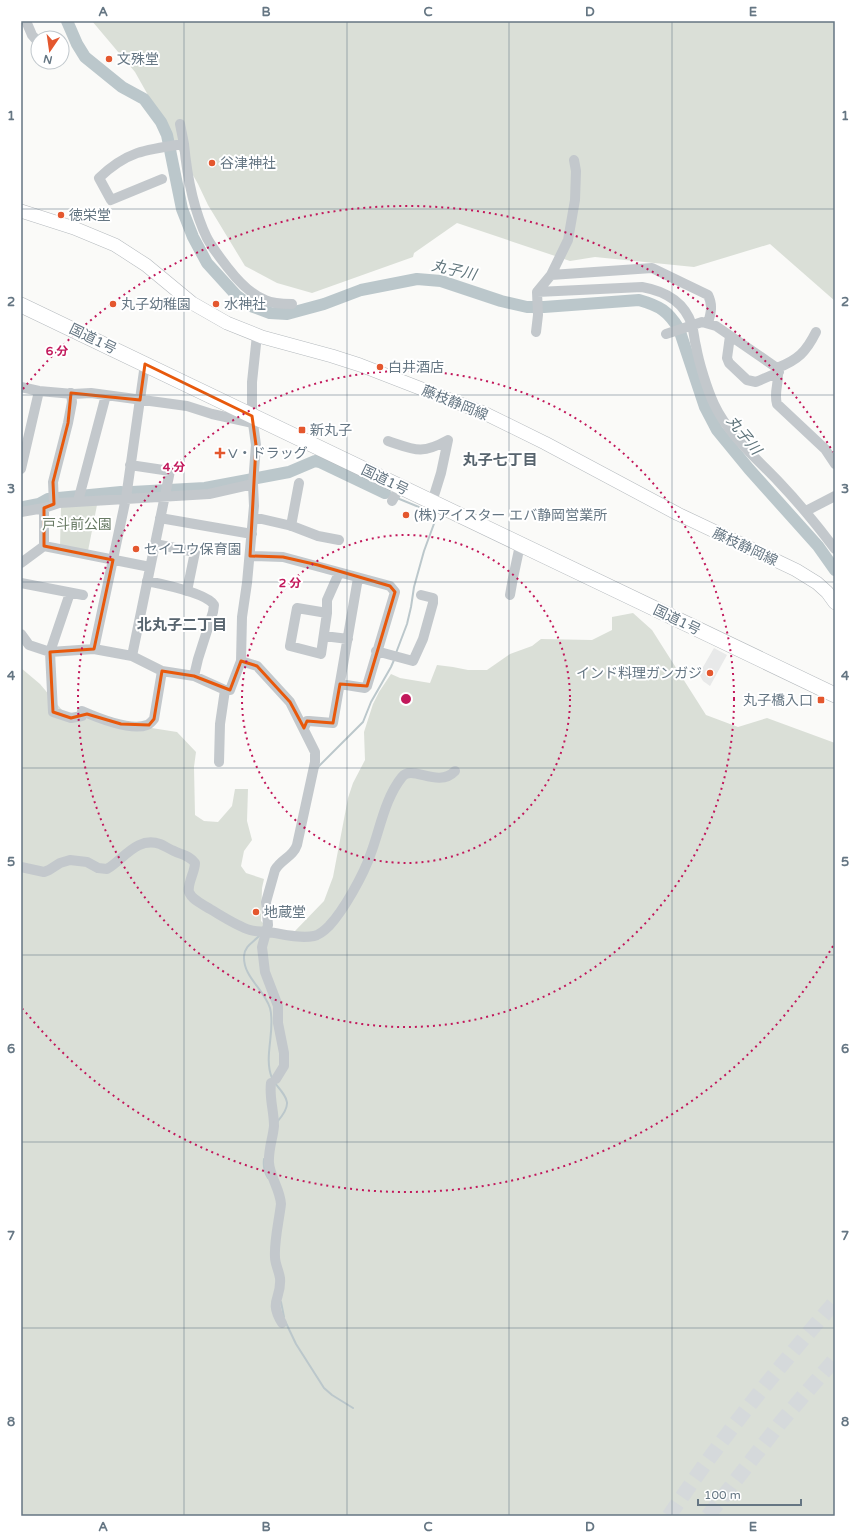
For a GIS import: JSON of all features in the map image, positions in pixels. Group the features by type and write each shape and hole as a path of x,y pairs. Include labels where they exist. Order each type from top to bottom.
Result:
{"highway":[{"name":"国道1号","path":"21,305 145,364 396,494 432,502 835,696"}],"main road":[{"name":"藤枝静岡線","path":"21,211 74,228 115,245 146,265 202,310 227,323 256,335 346,360 484,413 678,514 796,570 817,583 827,592 835,603"}],"street":[{"path":"26,21 30,30"},
{"path":"180,124 186,169 193,199 208,238 219,256 234,276 253,294 265,300 276,303 292,304"},
{"path":"162,179 111,200 99,178 120,160 128,156 160,147 183,144"},
{"path":"536,332 538,315 537,293 551,275 568,240 575,200 576,171 574,160"},
{"path":"551,275 652,268 708,295 712,310 708,323"},
{"path":"537,293 642,287 666,293 676,301 684,310 691,326 709,390 714,404 724,423 806,512 835,549"},
{"path":"668,334 702,322 708,323 716,326 778,370"},
{"path":"730,336 727,358 729,363 747,380 756,382 794,361 810,345 816,332"},
{"path":"21,634 29,645 50,652 94,649 132,656 162,671 194,676 225,690 230,690 241,661 242,617 252,534 253,481 256,445 253,419 252,382 256,335"},
{"path":"94,649 126,498 145,364"},
{"path":"778,370 775,396 777,404 825,449 835,464"},
{"path":"21,387 38,391 91,393 187,406 212,414 253,419"},
{"path":"21,469 38,391"},
{"path":"21,512 44,508 53,499 53,482 72,402 71,393"},
{"path":"78,501 106,395"},
{"path":"388,442 417,450 433,448 448,440 441,473 432,502"},
{"path":"130,465 170,471 132,656"},
{"path":"53,499 78,501 126,498 165,492 209,494 253,481"},
{"path":"291,526 299,483"},
{"path":"806,512 835,496"},
{"path":"44,508 44,546"},
{"path":"253,517 291,526 318,536 339,540"},
{"path":"160,518 252,534"},
{"path":"155,544 195,552 187,591"},
{"path":"510,595 512,578 520,545"},
{"path":"21,563 44,546 150,567"},
{"path":"250,556 284,557 318,565 339,573 390,586 395,592 376,651 367,686 365,688 340,684"},
{"path":"327,613 296,608 290,646 321,654 327,613 327,600 339,573"},
{"path":"304,728 309,721 334,723 358,578"},
{"path":"148,581 187,591 212,602 214,608 194,676"},
{"path":"21,583 83,595"},
{"path":"70,593 50,652 53,712 71,718 82,716 82,712 121,724 137,727 149,725 154,719 162,671"},
{"path":"376,651 413,661 423,639 433,603 433,598 421,595"},
{"path":"324,636 348,639"},
{"path":"241,661 257,666 290,702 315,752 315,762 297,845 294,852 277,866 272,877 266,907 268,925 262,947 265,972 278,1006 278,1023 284,1053 284,1066 274,1081 271,1103 274,1122 269,1163 271,1174 281,1196 275,1257 280,1278 280,1288 275,1303 275,1312 282,1323"},
{"path":"219,762 220,724 225,690"},
{"path":"21,868 44,872 60,863 70,860 87,862 98,868 107,869 140,844 152,842 187,856 195,863 194,873 189,888 194,898 245,928 252,931 307,937 315,936 322,932 337,915 366,866 384,812 402,777 408,774 440,779 450,776 455,771"}],"highlighted area":[{"path":"145,364 252,416 256,445 250,556 283,557 318,565 390,586 395,592 367,686 340,684 333,723 307,721 304,728 290,702 257,666 241,661 230,690 194,676 162,671 154,719 149,725 121,724 87,714 71,718 53,712 50,652 94,649 113,560 44,546 44,508 54,504 53,482 68,423 71,393 140,400"}],"shaded area":[{"path":"714,648 727,655 710,686 703,681 699,674"}],"green space":[{"path":"92,21 835,21 835,301 770,244 694,267 595,257 570,261 457,223 414,253 413,257 312,293 277,283 245,266 208,205 198,184 135,72"},
{"name":"戸斗前公園","path":"97,505 88,551 60,547 61,507"},
{"path":"633,613 652,630 706,715 738,727 767,718 835,743 835,1516 21,1516 21,668 40,684 72,722 88,718 177,732 196,752 194,767 195,815 204,821 218,822 232,806 235,789 248,789 247,821 252,840 244,851 241,866 246,873 264,879 262,888 261,921 273,929 295,931 324,901 333,877 348,798 353,783 365,760 364,732 373,704 391,674 400,678 430,683 437,665 468,670 487,670 510,654 532,646 541,639 592,640 612,630 612,617"}],"waterway":[{"name":"丸子川","path":"67,21 77,44 85,57 122,87 144,99 161,122 167,135 182,209 193,237 207,263 237,296 251,306 270,313 287,314 324,304 361,290 417,279 441,281 501,301 527,307 639,300 658,307 667,313 679,329 705,407 717,430 749,469 818,546 835,570"},
{"path":"132,492 205,488 289,472 315,461 385,493"},
{"path":"24,507 39,504 48,499 121,492"},
{"path":"385,493 391,496"},
{"path":"396,653 407,624 414,587 424,551 435,521 431,512 397,498"},
{"path":"318,767 363,722 371,702 394,660"},
{"path":"260,935 246,949 244,956 250,977 267,1001 270,1008 272,1025 269,1061 272,1078"},
{"path":"274,1082 287,1101 286,1110 277,1122"},
{"path":"264,1159 264,1169 268,1178"},
{"path":"281,1302 284,1317"},
{"path":"286,1323 296,1344 324,1388 332,1395 353,1408"}],"tunnel":[{"path":"669,1516 708,1460 749,1406 835,1302"},
{"path":"708,1516 781,1422 835,1359"}],"place":[{"name":"文殊堂","path":"109,59"},
{"name":"谷津神社","path":"212,163"},
{"name":"徳栄堂","path":"61,215"},
{"name":"丸子幼稚園","path":"113,304"},
{"name":"水神社","path":"216,304"},
{"name":"白井酒店","path":"380,367"},
{"name":"新丸子","path":"302,430"},
{"name":"V・ドラッグ","path":"220,453"},
{"name":"(株)アイスター エバ静岡営業所","path":"406,515"},
{"name":"セイユウ保育園","path":"136,549"},
{"name":"インド料理ガンガジ","path":"710,673"},
{"name":"丸子橋入口","path":"821,700"},
{"name":"地蔵堂","path":"256,912"}],"district":[{"name":"丸子七丁目","path":"500,460"},
{"name":"北丸子二丁目","path":"182,625"}]}
